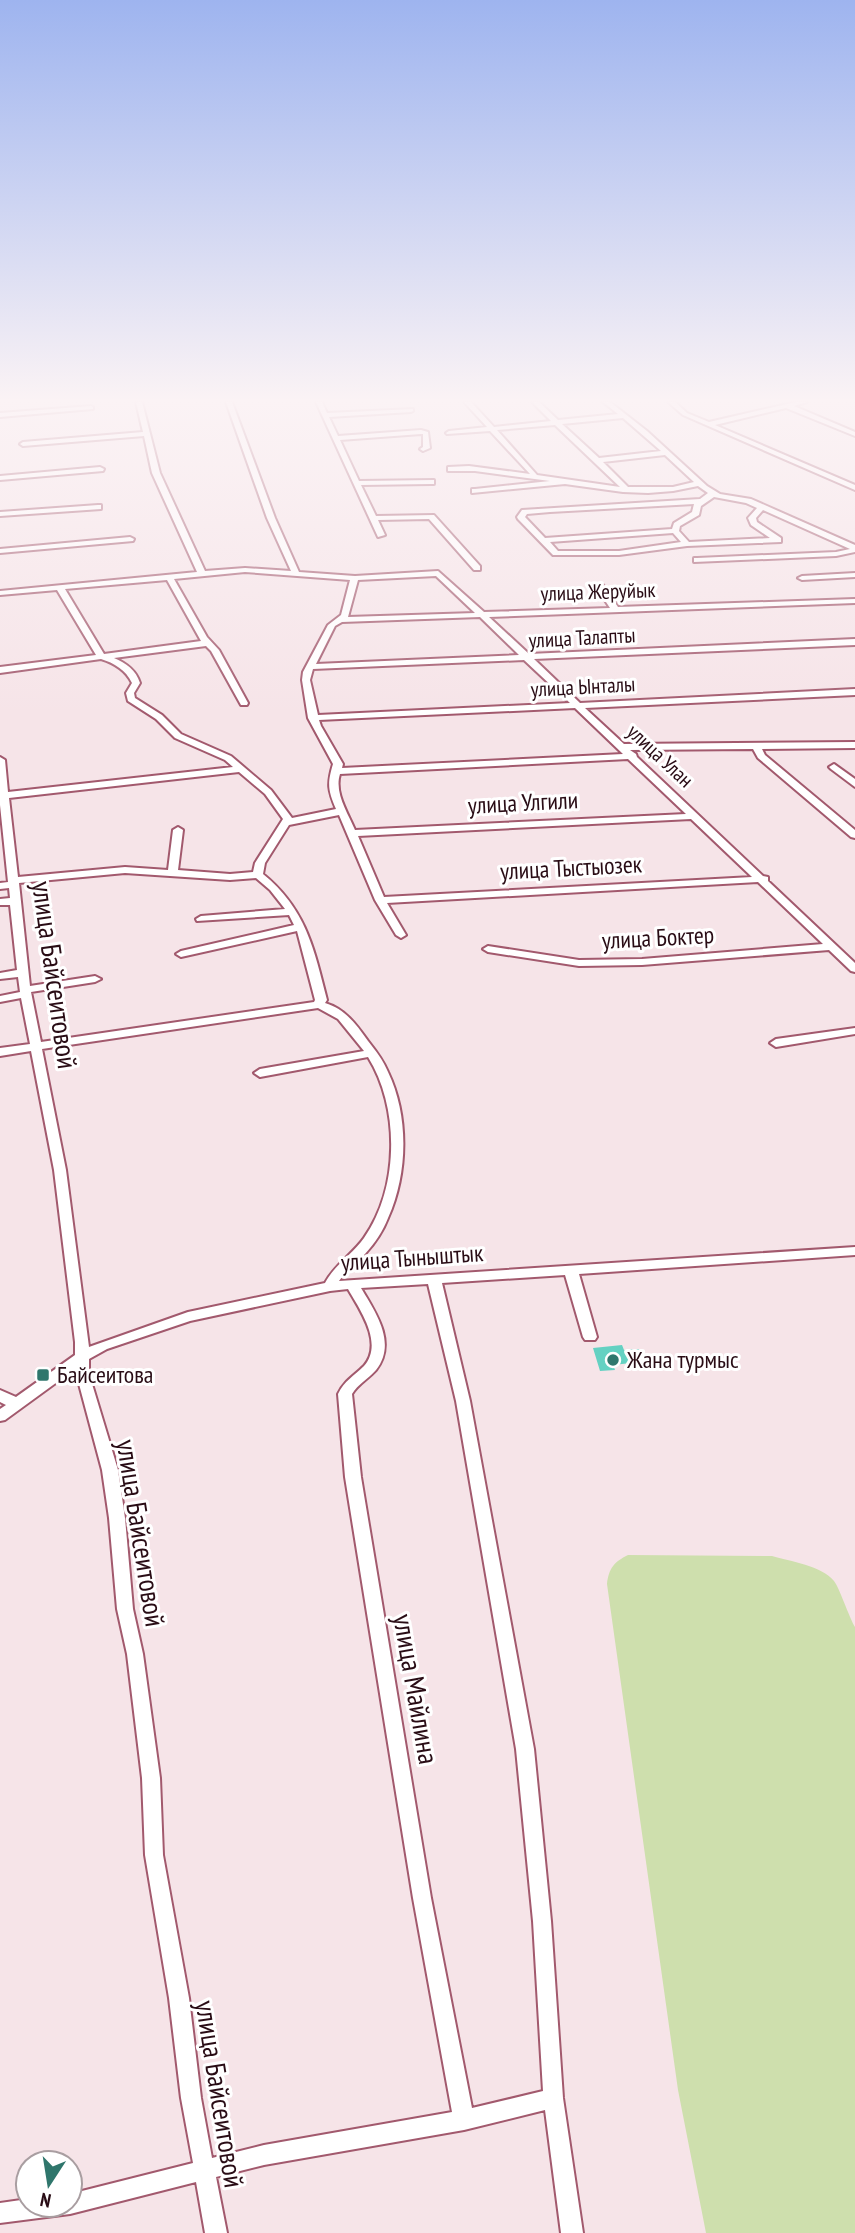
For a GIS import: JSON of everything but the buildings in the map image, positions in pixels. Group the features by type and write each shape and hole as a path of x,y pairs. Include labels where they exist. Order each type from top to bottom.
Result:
{"street":[{"path":"171,506 202,574"},
{"path":"267,506 295,571"},
{"path":"368,506 381,535"},
{"path":"618,506 525,512 520,517 556,552 587,555 687,544 778,540 754,523 752,518 762,507 855,549"},
{"path":"674,531 677,525 696,513 696,506"},
{"path":"0,514 99,507"},
{"path":"374,518 425,513 477,568"},
{"path":"543,540 674,531 687,544"},
{"path":"0,551 130,538"},
{"path":"697,560 836,554 855,549"},
{"path":"0,593 245,570 295,571 308,576 355,578 343,620 332,625 310,667 306,685 313,718 338,764 333,780 334,792 380,900 401,935"},
{"name":"улица Улан","path":"355,578 438,573 620,747 633,756 764,879 855,969"},
{"path":"802,578 855,575"},
{"path":"169,577 208,643 215,650 244,703"},
{"path":"600,587 615,609"},
{"path":"60,588 102,657"},
{"name":"улица Жеруйык","path":"343,620 855,601"},
{"name":"улица Талапты","path":"310,667 855,642"},
{"path":"0,670 208,643"},
{"path":"102,657 110,658 134,676 136,683 130,693 131,699 159,717 178,736 228,758 268,792 288,822"},
{"name":"улица Ынталы","path":"313,718 855,692"},
{"path":"760,745 757,748 761,756 855,835"},
{"path":"620,747 855,745"},
{"path":"337,771 633,756"},
{"name":"улица Байсеитовой","path":"0,760 5,853 15,882 25,992 38,1046 60,1170 82,1374 110,1469 125,1609 135,1654 147,1744 154,1855 179,1997 191,2098 216,2233"},
{"path":"834,767 855,784"},
{"path":"3,796 130,786 240,769"},
{"path":"258,875 260,863 288,822 343,811"},
{"name":"улица Улгили","path":"353,833 695,816"},
{"path":"173,871 178,830"},
{"path":"0,886 94,871 173,871 230,877 258,875"},
{"path":"258,875 301,927 310,947 321,1000 318,1005"},
{"name":"улица Тыстыозек","path":"380,900 764,879"},
{"path":"0,902 16,901"},
{"path":"201,919 291,912"},
{"path":"181,954 301,927"},
{"name":"улица Боктер","path":"488,949 579,963 642,962 832,947"},
{"path":"0,976 23,973"},
{"path":"0,999 95,979"},
{"path":"0,1052 318,1005 340,1013 372,1053 393,1094 395,1141 390,1188 371,1238 337,1270 330,1286"},
{"path":"776,1044 855,1031"},
{"path":"260,1073 372,1053"},
{"name":"улица Тыныштык","path":"0,1416 82,1357 102,1346 188,1317 330,1286 855,1251"},
{"path":"571,1271 590,1337"},
{"path":"434,1279 463,1401 525,1749 542,1921 552,2098 572,2233"},
{"name":"улица Майлина","path":"352,1284 377,1331 379,1349 376,1362 348,1385 345,1394 353,1476 422,1898 464,2120"},
{"path":"0,1395 16,1404"},
{"path":"84,2200 289,2150 464,2120 552,2098"}],"green space":[{"path":"628,1555 772,1556 805,1565 822,1571 834,1581 855,1627 855,2233 706,2233 678,2090 607,1584 613,1566"}],"place":[{"name":"Жана турмыс","path":"613,1360"},
{"name":"Байсеитова","path":"43,1375"}]}
